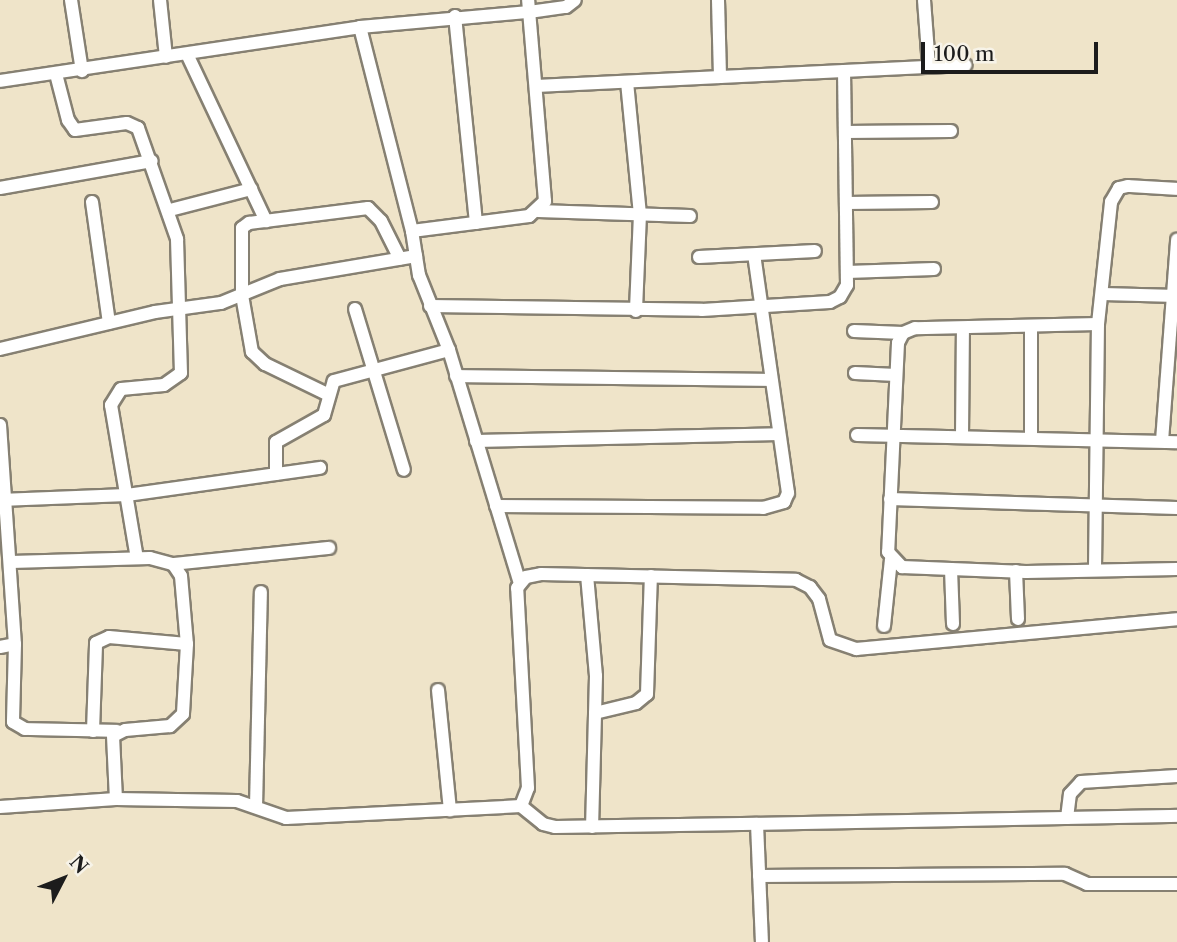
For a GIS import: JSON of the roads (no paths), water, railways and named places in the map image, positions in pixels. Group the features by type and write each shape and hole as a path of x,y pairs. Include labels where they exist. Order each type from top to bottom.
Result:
{"street":[{"path":"71,0 82,71"},
{"path":"160,0 166,57"},
{"path":"470,0 471,14"},
{"path":"0,81 82,71 360,27 529,6 565,7 575,0"},
{"path":"718,0 720,77"},
{"path":"924,0 929,67"},
{"path":"529,6 547,190 538,211"},
{"path":"454,16 476,223"},
{"path":"360,27 430,306 449,350 519,581 528,788 521,806"},
{"path":"187,54 266,220"},
{"path":"537,86 965,65"},
{"path":"430,306 636,311 830,302 840,297 846,272 844,71"},
{"path":"57,74 68,120 75,130 133,124 142,135 170,210 180,309 181,373 164,385 121,389 111,405 137,558"},
{"path":"627,82 640,214 636,311"},
{"path":"845,132 951,131"},
{"path":"0,188 152,162"},
{"path":"1095,568 1098,324 1113,193 1128,186 1177,189"},
{"path":"170,210 251,190"},
{"path":"92,202 109,323"},
{"path":"846,203 932,202"},
{"path":"327,394 257,359 249,343 242,295 242,228 266,220 368,208 381,221 400,258"},
{"path":"412,231 476,223 538,211 690,216"},
{"path":"1162,441 1175,296 1177,240"},
{"path":"699,257 816,251"},
{"path":"496,506 776,507 788,494 754,255"},
{"path":"0,349 242,295 280,279 416,256"},
{"path":"846,272 934,270"},
{"path":"1102,294 1175,296"},
{"path":"355,309 404,470"},
{"path":"854,331 903,333 915,328 1098,324"},
{"path":"1031,327 1031,439"},
{"path":"962,438 963,329"},
{"path":"884,626 891,559 890,499 896,375 903,333"},
{"path":"276,474 276,442 324,415 327,394 334,381 449,350"},
{"path":"855,373 896,375"},
{"path":"456,376 771,380"},
{"path":"0,425 3,538 10,562 15,644 13,722 25,729 93,731 117,731 178,722 185,705 187,644 185,588 173,564"},
{"path":"476,441 779,434"},
{"path":"857,435 1177,442"},
{"path":"3,500 127,495 320,468"},
{"path":"890,499 1177,508"},
{"path":"10,562 137,558 173,564 329,548"},
{"path":"891,559 902,567 951,569 1177,569"},
{"path":"951,569 953,624"},
{"path":"1016,571 1018,619"},
{"path":"519,581 541,574 796,580 810,587 819,599 830,640 856,649 1177,620"},
{"path":"587,575 595,713 592,827"},
{"path":"595,713 636,703 648,694 650,576"},
{"path":"256,807 261,592"},
{"path":"93,731 96,643 109,637 187,644"},
{"path":"0,647 15,644"},
{"path":"438,690 450,810"},
{"path":"116,799 111,743 117,731"},
{"path":"1067,818 1070,794 1081,782 1177,776"},
{"path":"0,807 116,799 237,801 286,818 521,806 543,824 592,827 1177,816"},
{"path":"757,824 762,942"},
{"path":"759,876 1065,874 1094,885 1177,884"}]}
